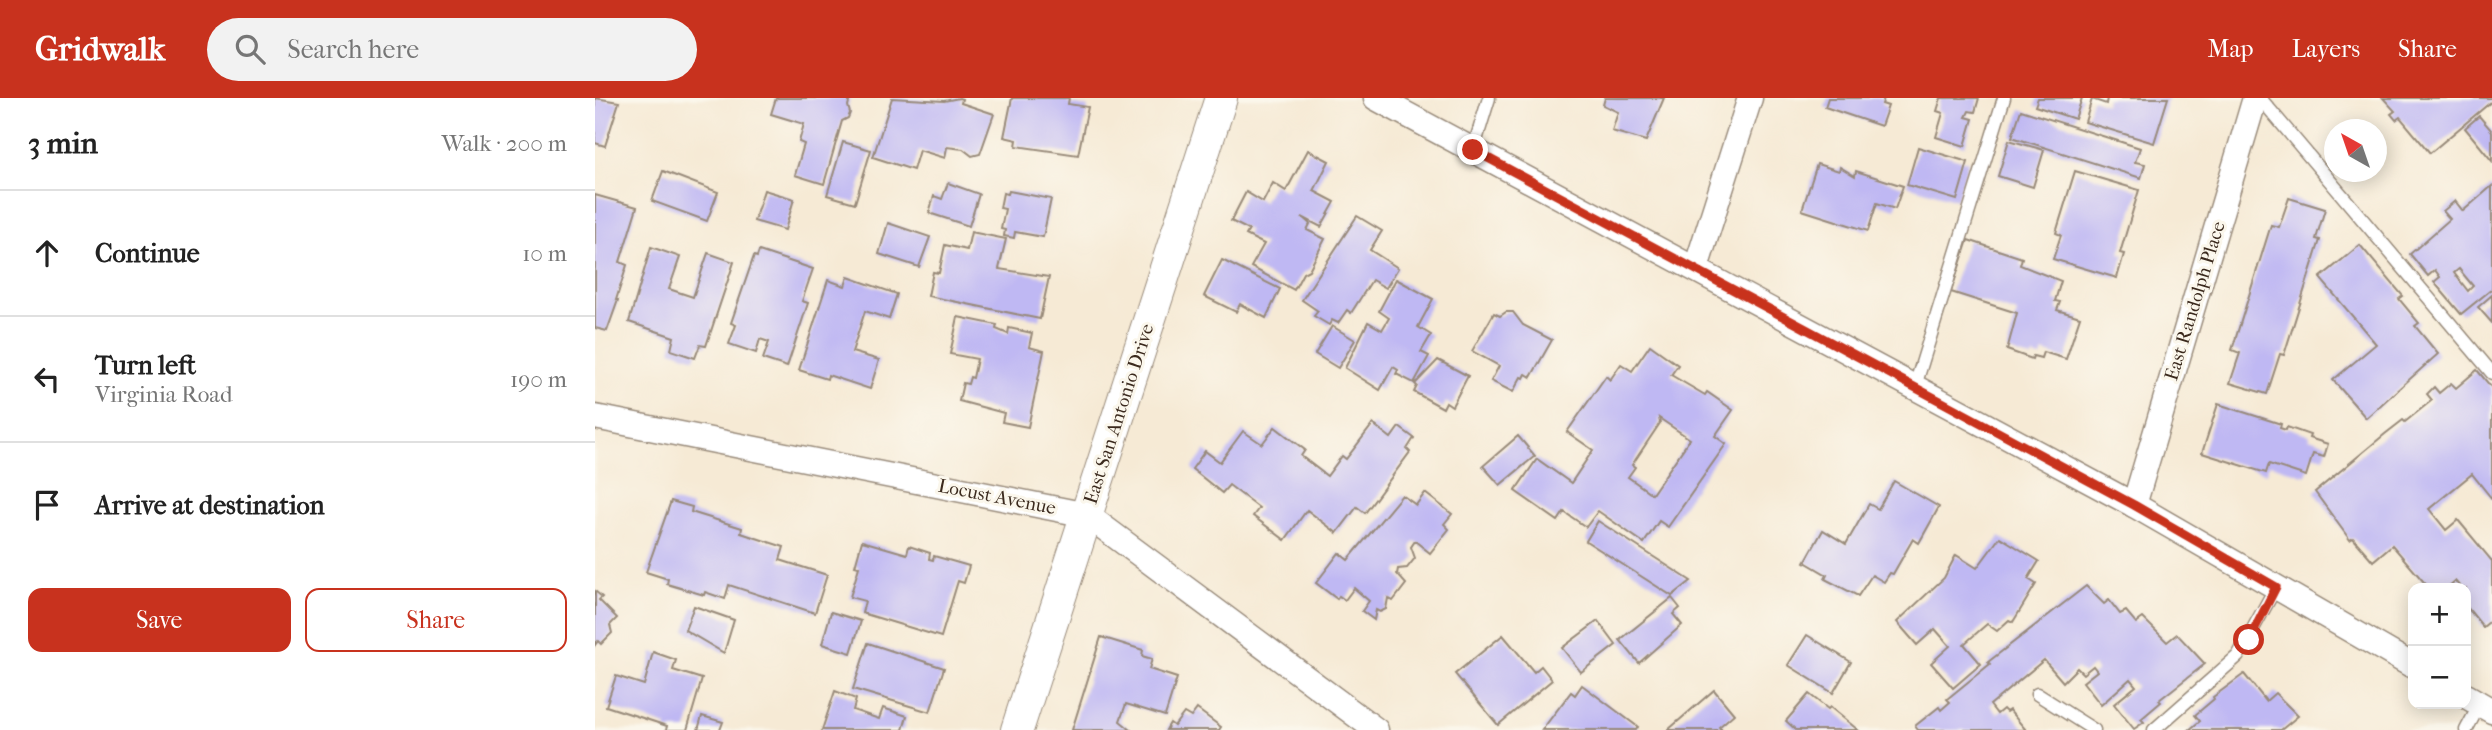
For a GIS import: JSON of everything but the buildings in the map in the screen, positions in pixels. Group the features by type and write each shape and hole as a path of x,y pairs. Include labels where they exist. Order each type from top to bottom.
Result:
{"street":[{"name":"East San Antonio Drive","path":"1017,730 1221,98"},
{"path":"1376,98 2134,505 2408,663"},
{"path":"1696,268 1750,98"},
{"name":"East Randolph Place","path":"2134,505 2258,98"},
{"name":"Locust Avenue","path":"595,417 1087,515 1376,730"}],"lane":[{"path":"1473,150 1489,98"},
{"path":"1915,386 2004,98"},
{"path":"2258,98 2492,373"},
{"path":"2154,730 2238,656 2276,587"},
{"path":"2037,694 2094,730"},
{"path":"2466,730 2479,704"}],"route":[{"path":"1473,150 2134,505 2276,587 2249,640"}]}
